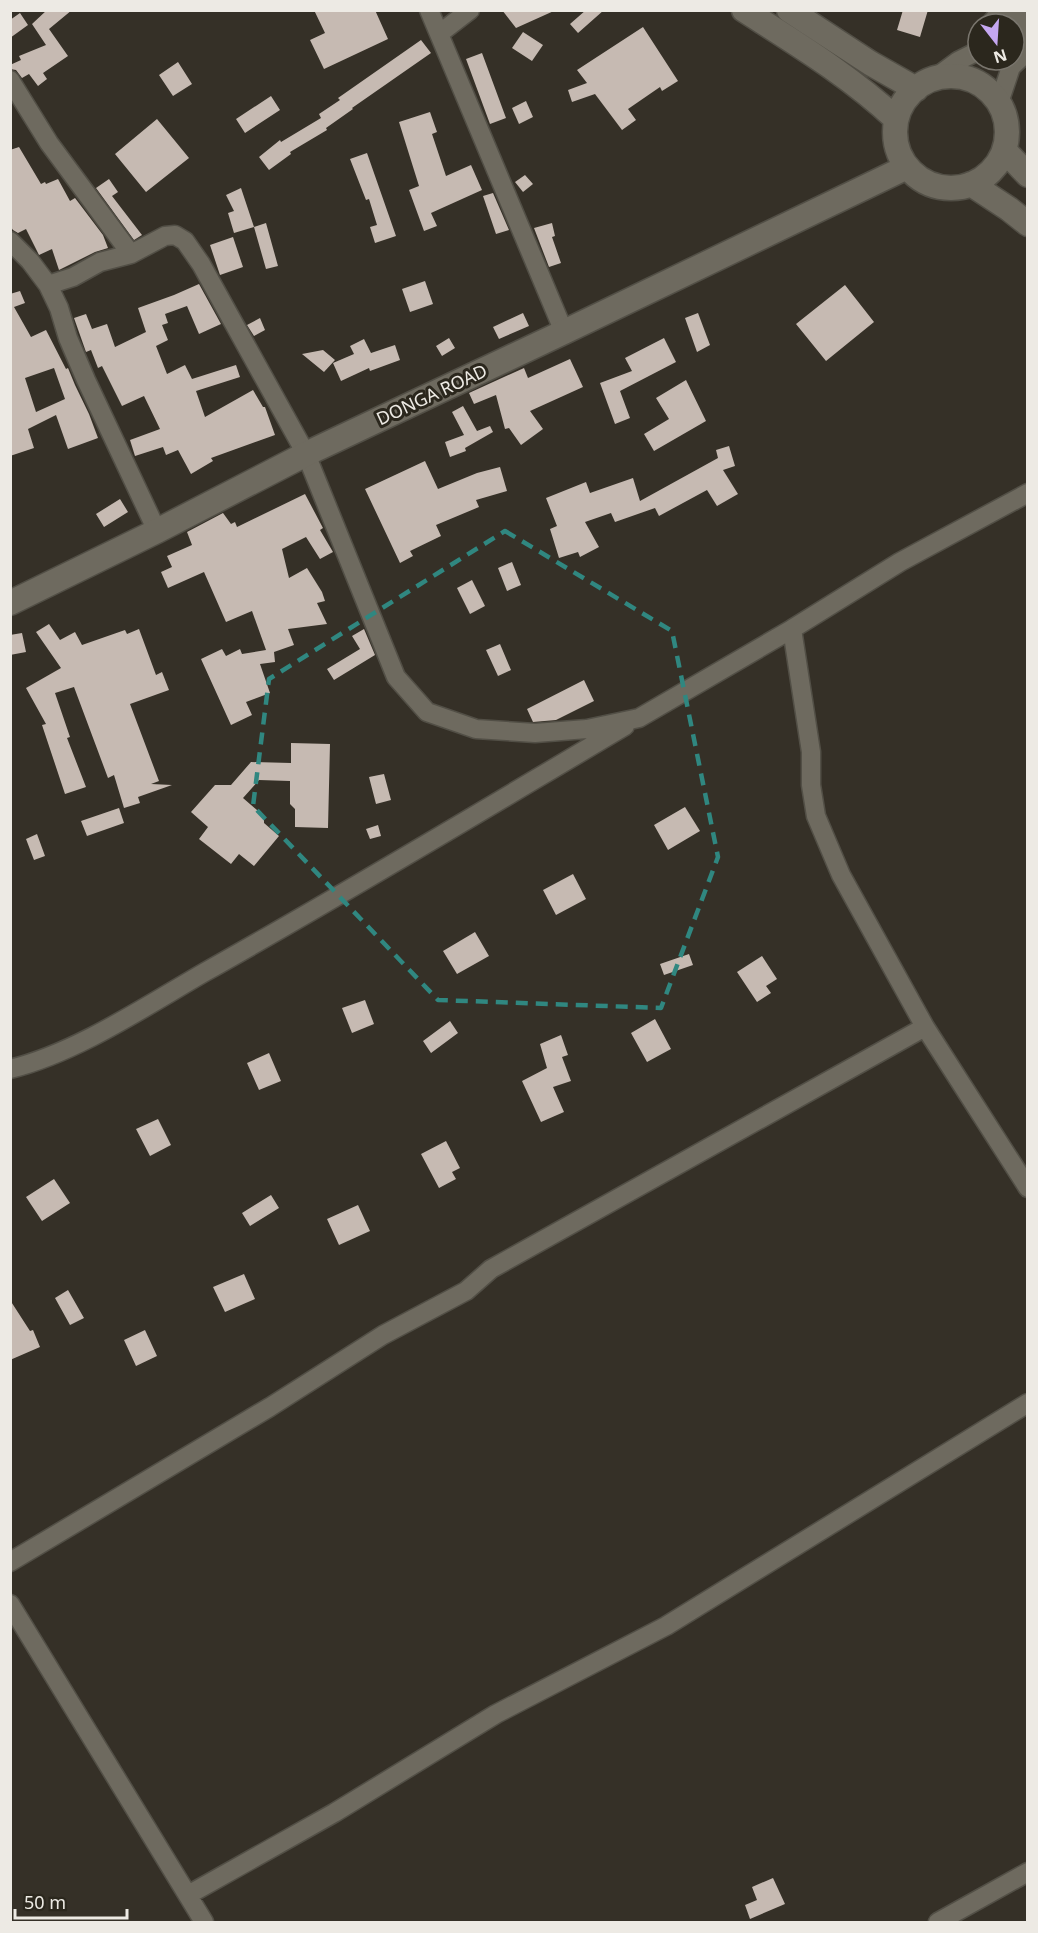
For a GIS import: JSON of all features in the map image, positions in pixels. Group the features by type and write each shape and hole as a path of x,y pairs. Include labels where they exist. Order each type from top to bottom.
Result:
{"street":[{"path":"429,10 564,332"},
{"path":"439,34 470,10"},
{"path":"744,10 826,63 873,97 896,118"},
{"path":"789,10 870,63 926,83 947,76 972,80 992,94 999,104 1006,126 1004,150 991,171 971,184 957,188 929,184 917,177 899,155 896,142 896,118 900,107 926,83 966,57"},
{"path":"1014,10 1028,24"},
{"path":"999,104 1011,67 1028,51"},
{"path":"958,61 966,52"},
{"path":"10,80 49,143 131,254"},
{"path":"856,190 896,142"},
{"path":"1004,150 1028,175"},
{"name":"DONGA ROAD","path":"10,603 158,531 306,454 907,167"},
{"path":"971,184 1028,224"},
{"path":"48,285 73,277 100,262 131,254 165,236 175,235 185,241 201,264 306,454 396,677 427,712 476,729 535,733 587,729 639,718"},
{"path":"10,241 30,261 48,285 86,380 158,531"},
{"path":"10,1069 30,1064 76,1045 254,945 792,629 900,562 1028,493"},
{"path":"792,629 811,752 811,785 816,816 841,875 925,1027 1028,1188"},
{"path":"10,1562 249,1420 383,1335 466,1291 491,1269 925,1027"},
{"path":"188,1895 334,1813 496,1714 666,1626 1028,1403"},
{"path":"10,1604 204,1923"},
{"path":"938,1923 1028,1872"}],"highlighted area":[{"path":"505,531 672,631 718,857 661,1008 438,1000 253,806 269,679"}],"building":[{"path":"47,10 72,10 49,29 68,56 43,73 47,79 38,86 29,74 22,78 16,70 10,69 10,65 21,60 19,56 46,45 32,24"},
{"path":"314,10 375,10 388,39 324,69 310,40 325,33"},
{"path":"502,10 556,10 516,28"},
{"path":"586,10 604,10 578,33 570,24"},
{"path":"903,10 928,10 920,37 897,30"},
{"path":"20,13 28,25 10,38 10,20"},
{"path":"643,27 678,81 662,91 660,87 628,109 636,120 622,130 595,94 572,102 568,90 587,83 577,70"},
{"path":"523,32 543,45 532,61 512,48"},
{"path":"421,40 431,53 352,108 326,128 327,130 290,152 291,154 269,170 259,157 280,140 281,142 321,118 319,114 340,100 338,98"},
{"path":"482,53 506,118 490,124 466,59"},
{"path":"178,62 192,84 173,96 159,75"},
{"path":"271,96 280,110 245,133 236,119"},
{"path":"526,101 533,117 519,124 512,108"},
{"path":"430,112 437,132 432,134 446,176 471,165 482,190 431,213 437,226 424,231 409,190 419,186 399,122"},
{"path":"157,119 189,158 146,192 115,154"},
{"path":"19,147 41,184 58,179 70,201 75,198 103,235 108,248 59,270 52,249 39,255 26,229 18,233 13,230 10,226 10,150"},
{"path":"367,153 396,236 375,243 370,227 377,225 369,199 366,200 350,159"},
{"path":"525,175 533,184 523,192 515,182"},
{"path":"109,179 118,192 112,196 142,235 134,240 96,188"},
{"path":"241,188 254,227 234,233 228,213 234,211 226,195"},
{"path":"493,193 509,230 496,234 483,196"},
{"path":"266,223 278,266 266,269 254,227"},
{"path":"552,223 555,236 552,237 561,263 549,267 534,228"},
{"path":"233,237 243,267 220,275 210,245"},
{"path":"425,281 433,304 410,312 402,289"},
{"path":"199,284 221,324 199,334 187,306 165,314 168,323 162,325 168,340 156,346 167,374 185,365 192,379 236,365 240,377 196,391 205,417 253,390 265,407 275,435 211,458 213,461 191,474 178,450 166,455 163,447 135,456 130,440 160,429 144,396 122,406 102,366 98,368 91,350 86,352 74,318 86,314 92,329 107,324 115,347 146,332 138,308"},
{"path":"845,285 874,322 826,361 796,324"},
{"path":"20,291 25,303 14,307 31,337 46,330 66,369 68,368 98,438 68,449 56,415 28,429 34,448 10,456 10,294","holes":["54,368 65,399 36,412 25,378"]},
{"path":"523,313 529,326 499,339 493,327"},
{"path":"698,313 710,345 697,352 685,318"},
{"path":"260,318 265,330 254,336 247,325"},
{"path":"449,338 455,348 442,356 436,346"},
{"path":"664,338 676,362 620,391 630,418 615,424 600,383 632,371 625,358"},
{"path":"364,339 371,353 395,345 400,360 370,371 369,368 341,381 333,363 354,354 350,346"},
{"path":"323,350 335,360 324,372 302,354"},
{"path":"570,359 583,387 530,411 543,429 521,445 509,428 505,429 496,395 474,404 469,393 524,368 528,378"},
{"path":"686,380 706,421 654,451 644,434 669,419 656,398"},
{"path":"463,406 477,431 490,426 493,432 465,448 466,451 450,457 445,442 464,435 452,412"},
{"path":"729,446 735,466 723,470 738,494 717,506 707,490 659,516 655,508 615,522 611,513 585,522 599,547 580,557 578,552 559,558 550,529 557,526 546,498 586,482 590,493 633,478 640,501 718,458 716,450"},
{"path":"425,461 438,489 477,473 500,467 507,491 476,500 479,507 436,525 441,536 410,551 413,556 400,563 365,489"},
{"path":"305,494 323,528 320,530 333,552 320,559 306,537 282,549 289,578 307,568 322,592 325,601 317,603 327,624 288,629 294,645 274,652 275,662 260,664 270,693 246,702 252,715 231,725 201,659 222,649 226,656 240,649 242,654 266,650 252,611 226,622 204,572 168,588 161,572 172,567 167,556 192,545 187,532 223,513 231,524 235,522 237,527"},
{"path":"120,499 128,512 104,527 96,514"},
{"path":"512,562 521,585 507,591 498,568"},
{"path":"472,580 485,606 470,614 457,588"},
{"path":"49,624 60,640 75,632 82,645 125,630 127,634 139,629 156,675 162,672 169,690 130,704 159,781 151,784 172,785 138,797 140,803 124,808 114,775 108,778 74,687 55,693 70,737 67,738 86,787 65,794 42,725 46,724 26,688 61,668 36,632"},
{"path":"364,629 375,655 334,680 327,669 360,649 352,636"},
{"path":"22,633 26,652 10,655 10,635"},
{"path":"500,644 511,670 498,676 486,650"},
{"path":"584,680 594,701 556,720 533,722 527,709"},
{"path":"291,743 330,744 328,828 295,827 295,809 290,804 290,781 259,780 243,798 264,816 264,823 279,836 254,866 239,854 231,864 199,839 208,827 191,812 215,785 231,785 251,762 291,763"},
{"path":"384,774 391,800 376,804 369,777"},
{"path":"685,807 700,831 668,850 654,825"},
{"path":"119,808 124,823 87,836 81,821"},
{"path":"378,825 381,836 370,839 366,829"},
{"path":"37,834 45,856 34,860 26,839"},
{"path":"573,874 586,899 556,915 543,890"},
{"path":"475,932 489,956 457,974 443,951"},
{"path":"689,954 693,965 664,975 660,964"},
{"path":"762,956 777,979 766,986 771,993 757,1002 737,972"},
{"path":"365,1000 374,1024 352,1033 342,1008"},
{"path":"655,1019 671,1049 647,1062 631,1033"},
{"path":"450,1021 458,1033 431,1053 423,1041"},
{"path":"561,1035 568,1055 562,1057 571,1081 553,1087 564,1112 541,1122 522,1081 547,1068 540,1044"},
{"path":"269,1053 281,1081 259,1090 247,1063"},
{"path":"158,1119 171,1145 150,1156 136,1129"},
{"path":"446,1141 460,1168 452,1172 456,1179 439,1188 421,1154"},
{"path":"54,1179 70,1203 42,1221 26,1197"},
{"path":"271,1195 279,1208 250,1226 242,1213"},
{"path":"358,1205 370,1231 339,1245 327,1219"},
{"path":"244,1274 255,1299 225,1312 213,1287"},
{"path":"68,1290 84,1318 70,1325 55,1298"},
{"path":"10,1300 30,1331 33,1330 40,1347 10,1360"},
{"path":"145,1330 157,1356 136,1366 124,1340"},
{"path":"773,1878 785,1904 750,1919 745,1905 757,1900 752,1887"}]}
